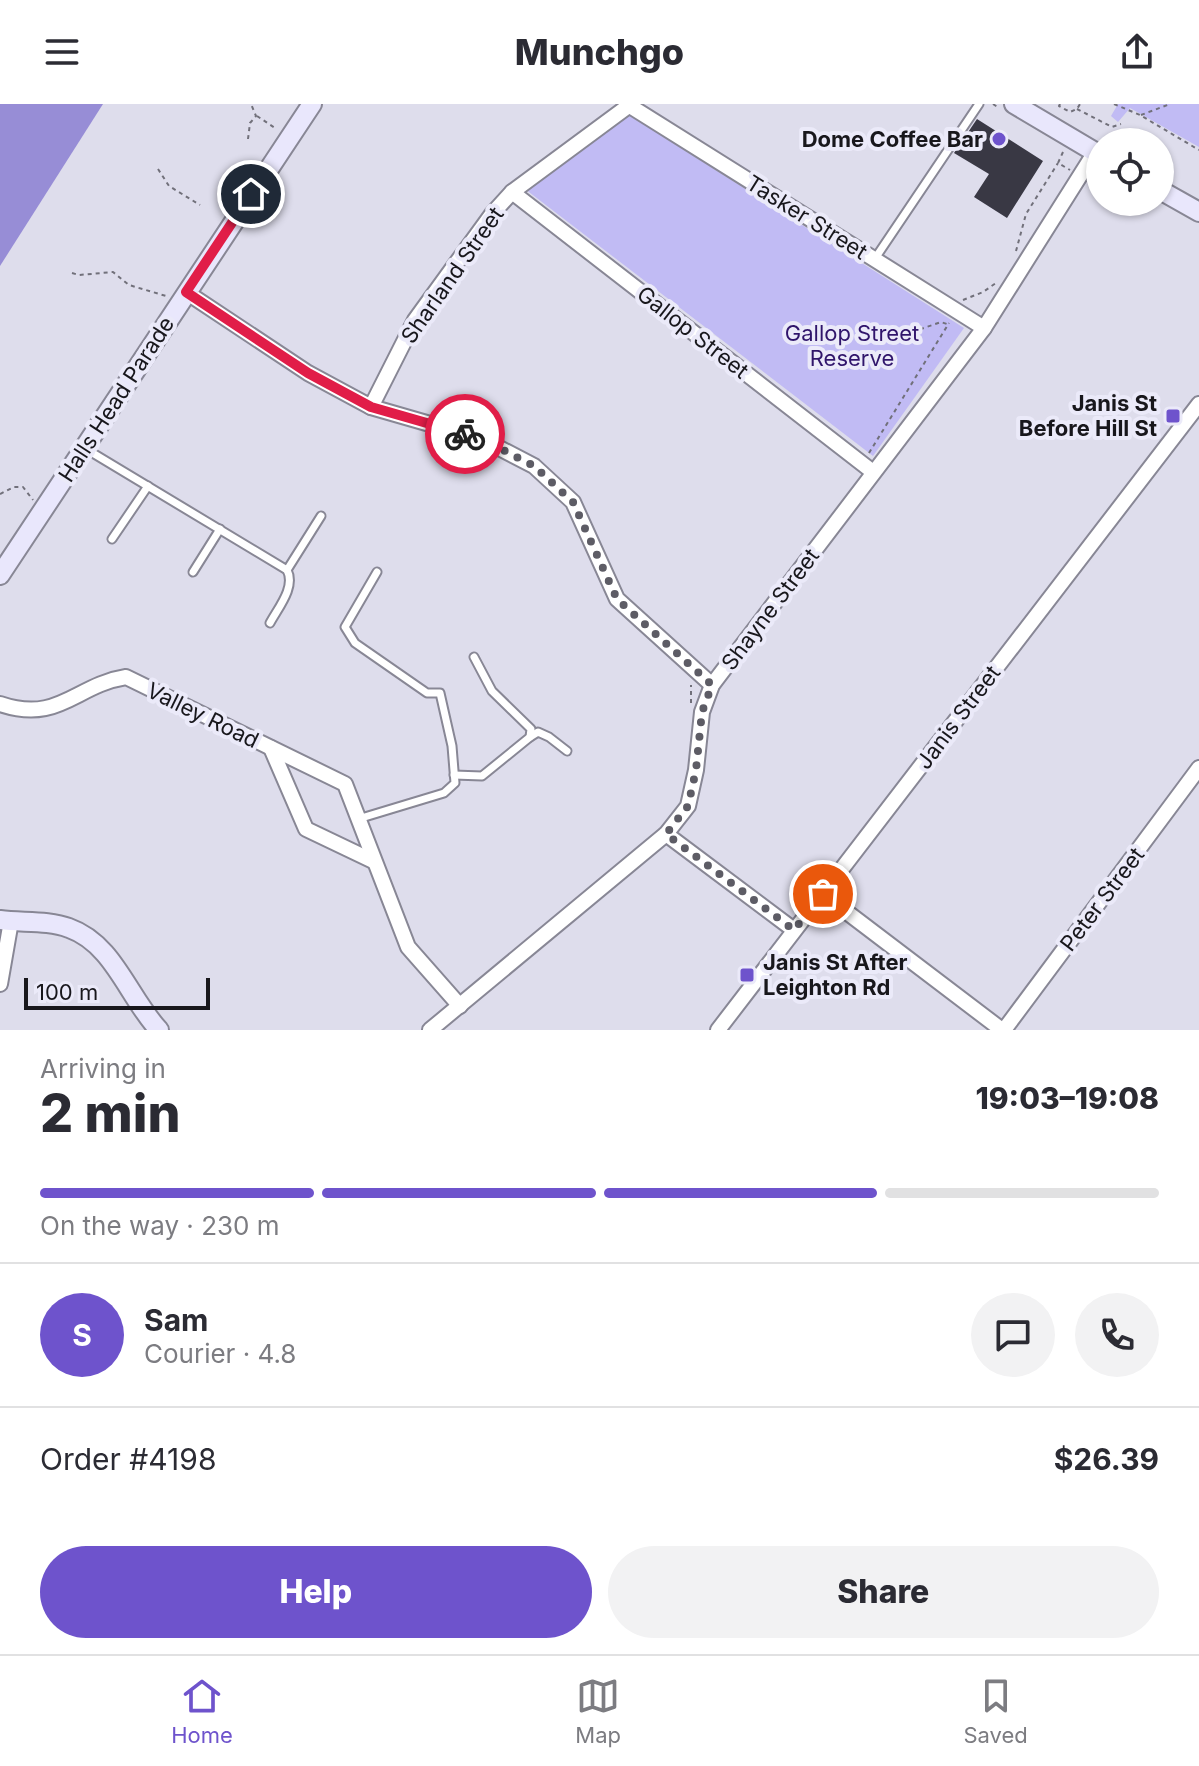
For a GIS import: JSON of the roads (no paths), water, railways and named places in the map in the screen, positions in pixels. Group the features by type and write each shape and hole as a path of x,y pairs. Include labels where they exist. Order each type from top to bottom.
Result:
{"street":[{"name":"Halls Head Parade","path":"0,575 85,448 178,295 312,104"},
{"name":"Tasker Street","path":"631,105 984,328"},
{"name":"Sharland Street","path":"371,407 415,320 492,214 512,192 631,105"},
{"path":"1009,107 1086,148"},
{"name":"Shayne Street","path":"430,1030 666,834 688,806 696,770 702,712 712,685 984,328 1086,167"},
{"name":"Gallop Street","path":"512,192 873,472"},
{"path":"1174,198 1199,212"},
{"path":"178,295 371,407 482,439 534,466 573,502 617,599 712,685"},
{"name":"Janis Street","path":"718,1030 1199,404"},
{"name":"Valley Road","path":"0,704 21,711 49,709 111,679 126,677 345,784 408,947 460,1006"},
{"name":"Valley Road","path":"271,748 306,829 373,861"},
{"name":"Peter Street","path":"1003,1030 1199,768"},
{"path":"666,834 794,930"},
{"path":"823,894 1003,1030"},
{"path":"0,984 6,921 67,927 92,939 159,1030"},
{"path":"45,924 87,945 149,1030"}],"lane":[{"path":"874,260 979,104"},
{"path":"85,448 287,570 289,589 270,623"},
{"path":"112,539 148,486"},
{"path":"287,570 321,516"},
{"path":"193,572 220,529"},
{"path":"358,819 444,793 455,783 452,746 440,693 427,693 355,643 345,627 377,572"},
{"path":"474,657 492,691 531,729 530,737"},
{"path":"454,775 482,776 538,732 567,751"}],"place":[{"name":"Dome Coffee Bar","path":"999,139"},
{"name":"Janis St Before Hill St","path":"1173,416"},
{"name":"Janis St After Leighton Rd","path":"747,975"}],"park label":[{"name":"Gallop Street Reserve","path":"852,346"}]}
